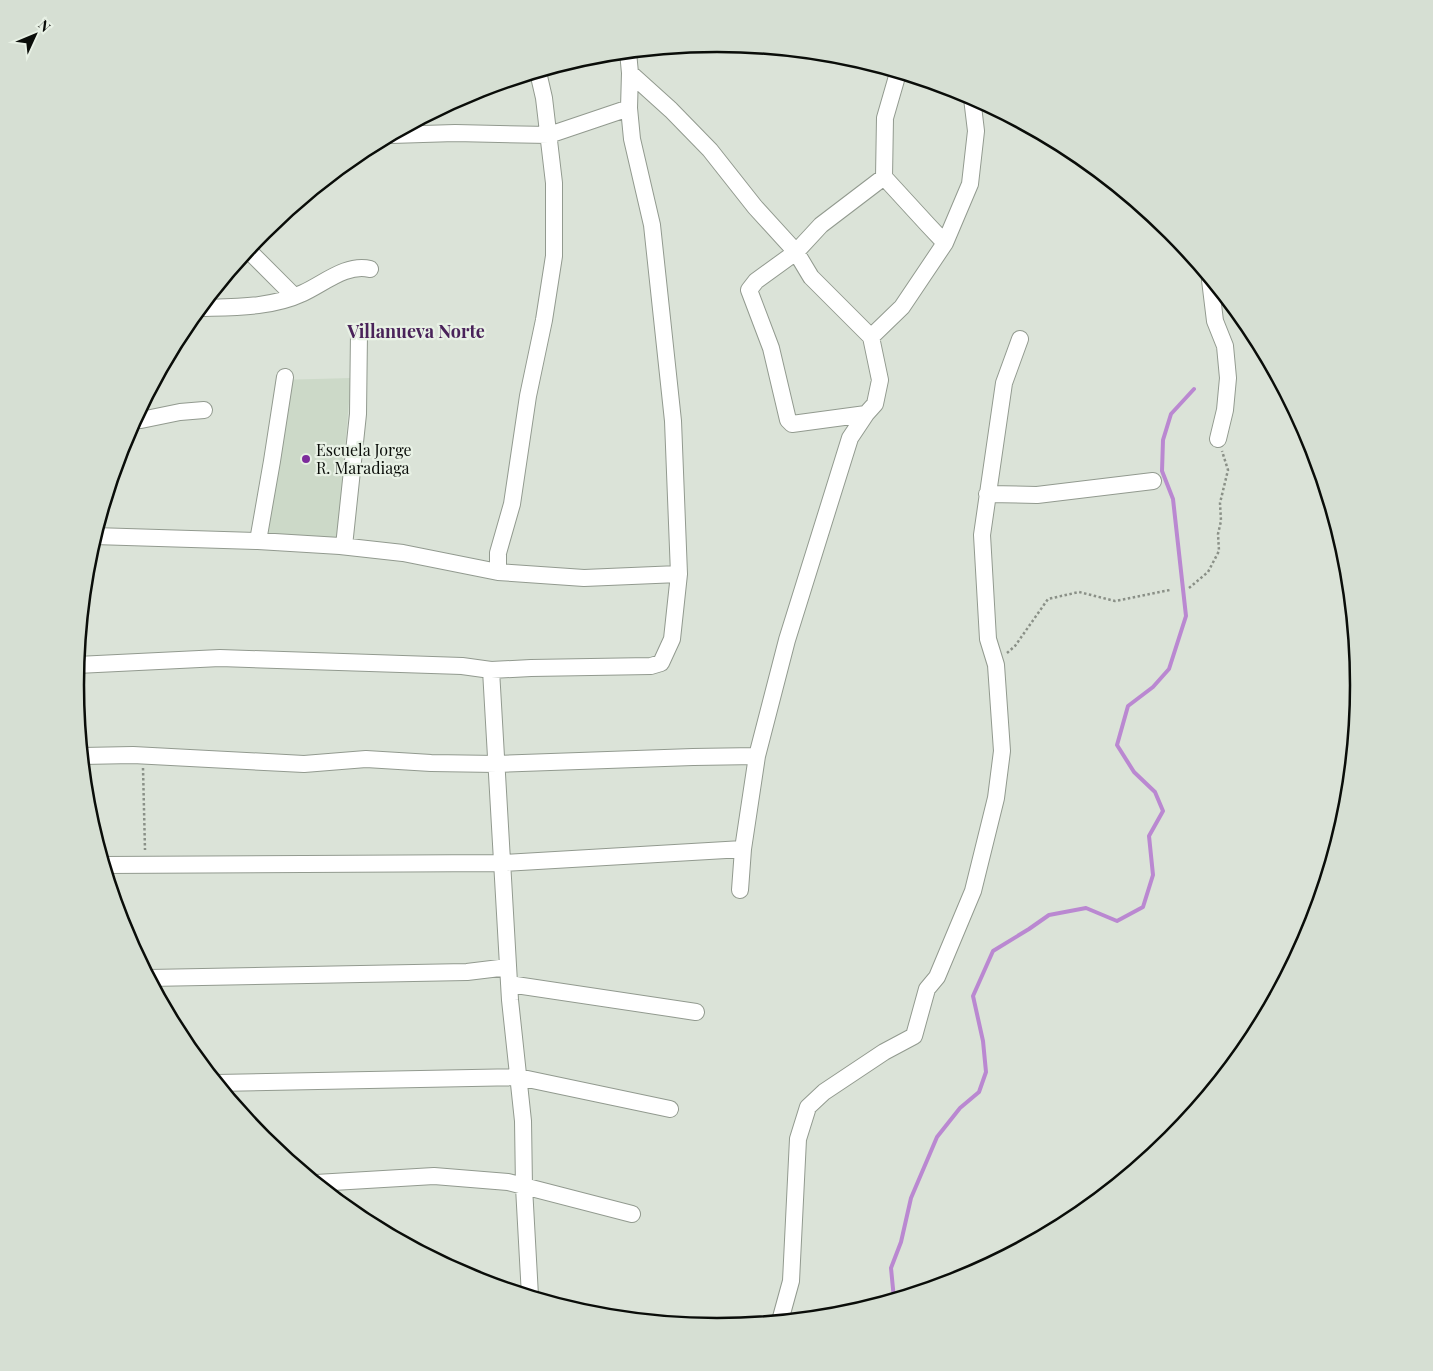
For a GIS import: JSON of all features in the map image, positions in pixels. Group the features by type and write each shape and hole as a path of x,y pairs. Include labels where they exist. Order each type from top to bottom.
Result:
{"street":[{"path":"84,664 220,658 462,666 491,670 651,666 661,663 672,639 679,574 673,421 652,224 632,140 629,59"},
{"path":"630,73 671,110 710,150 754,207 796,252 811,277 871,337 880,380 875,404 850,438 787,640 757,756 742,849 740,890"},
{"path":"498,572 498,553 512,504 528,396 544,320 554,256 554,184 544,98 539,78"},
{"path":"896,79 885,118 884,177 946,243"},
{"path":"871,337 902,307 946,243 970,184 976,132 973,107"},
{"path":"405,135 455,133 549,135 630,108"},
{"path":"866,414 792,424 786,415 771,348 749,290 756,281 796,252 821,225 884,177"},
{"path":"253,255 294,296"},
{"path":"208,308 246,307 279,302 304,293 340,273 365,267 370,268"},
{"path":"1211,291 1215,321 1225,346 1228,378 1218,439"},
{"path":"344,546 358,414 359,333"},
{"path":"782,1315 791,1280 798,1139 808,1107 824,1092 884,1052 914,1036 927,989 937,977 973,892 996,798 1002,751 996,665 988,639 982,535 1004,383 1020,339"},
{"path":"258,541 285,377"},
{"path":"143,420 180,412 204,410"},
{"path":"987,494 1037,495 1154,481"},
{"path":"102,536 258,541 344,546 403,553 498,572 584,578 679,574"},
{"path":"491,670 508,976 523,1121 524,1187 530,1290"},
{"path":"88,756 143,756 304,764 366,759 496,764 757,756"},
{"path":"110,864 502,863 742,849"},
{"path":"156,978 467,972 508,976 696,1012"},
{"path":"224,1083 518,1077 670,1109"},
{"path":"324,1182 434,1176 508,1182 632,1214"}],"path":[{"path":"1189,588 1208,572 1220,550 1218,534 1221,521 1220,502 1228,470 1218,439"},
{"path":"996,665 1015,646 1048,599 1080,592 1114,601 1170,590"},
{"path":"143,756 145,864"}],"shaded area":[{"name":"Escuela Jorge R. Maradiaga","path":"351,378 337,543 256,538 278,380"}],"waterway":[{"path":"893,1293 891,1268 901,1242 911,1198 937,1137 960,1108 979,1092 986,1072 983,1041 973,996 993,951 1049,915 1086,908 1117,921 1143,907 1153,875 1149,836 1163,811 1155,792 1134,772 1117,745 1128,706 1153,687 1169,669 1186,616 1173,499 1162,471 1163,440 1171,414 1194,389"}],"place":[{"name":"Escuela Jorge R. Maradiaga","path":"306,459"}],"district":[{"name":"Villanueva Norte","path":"416,332"}]}
